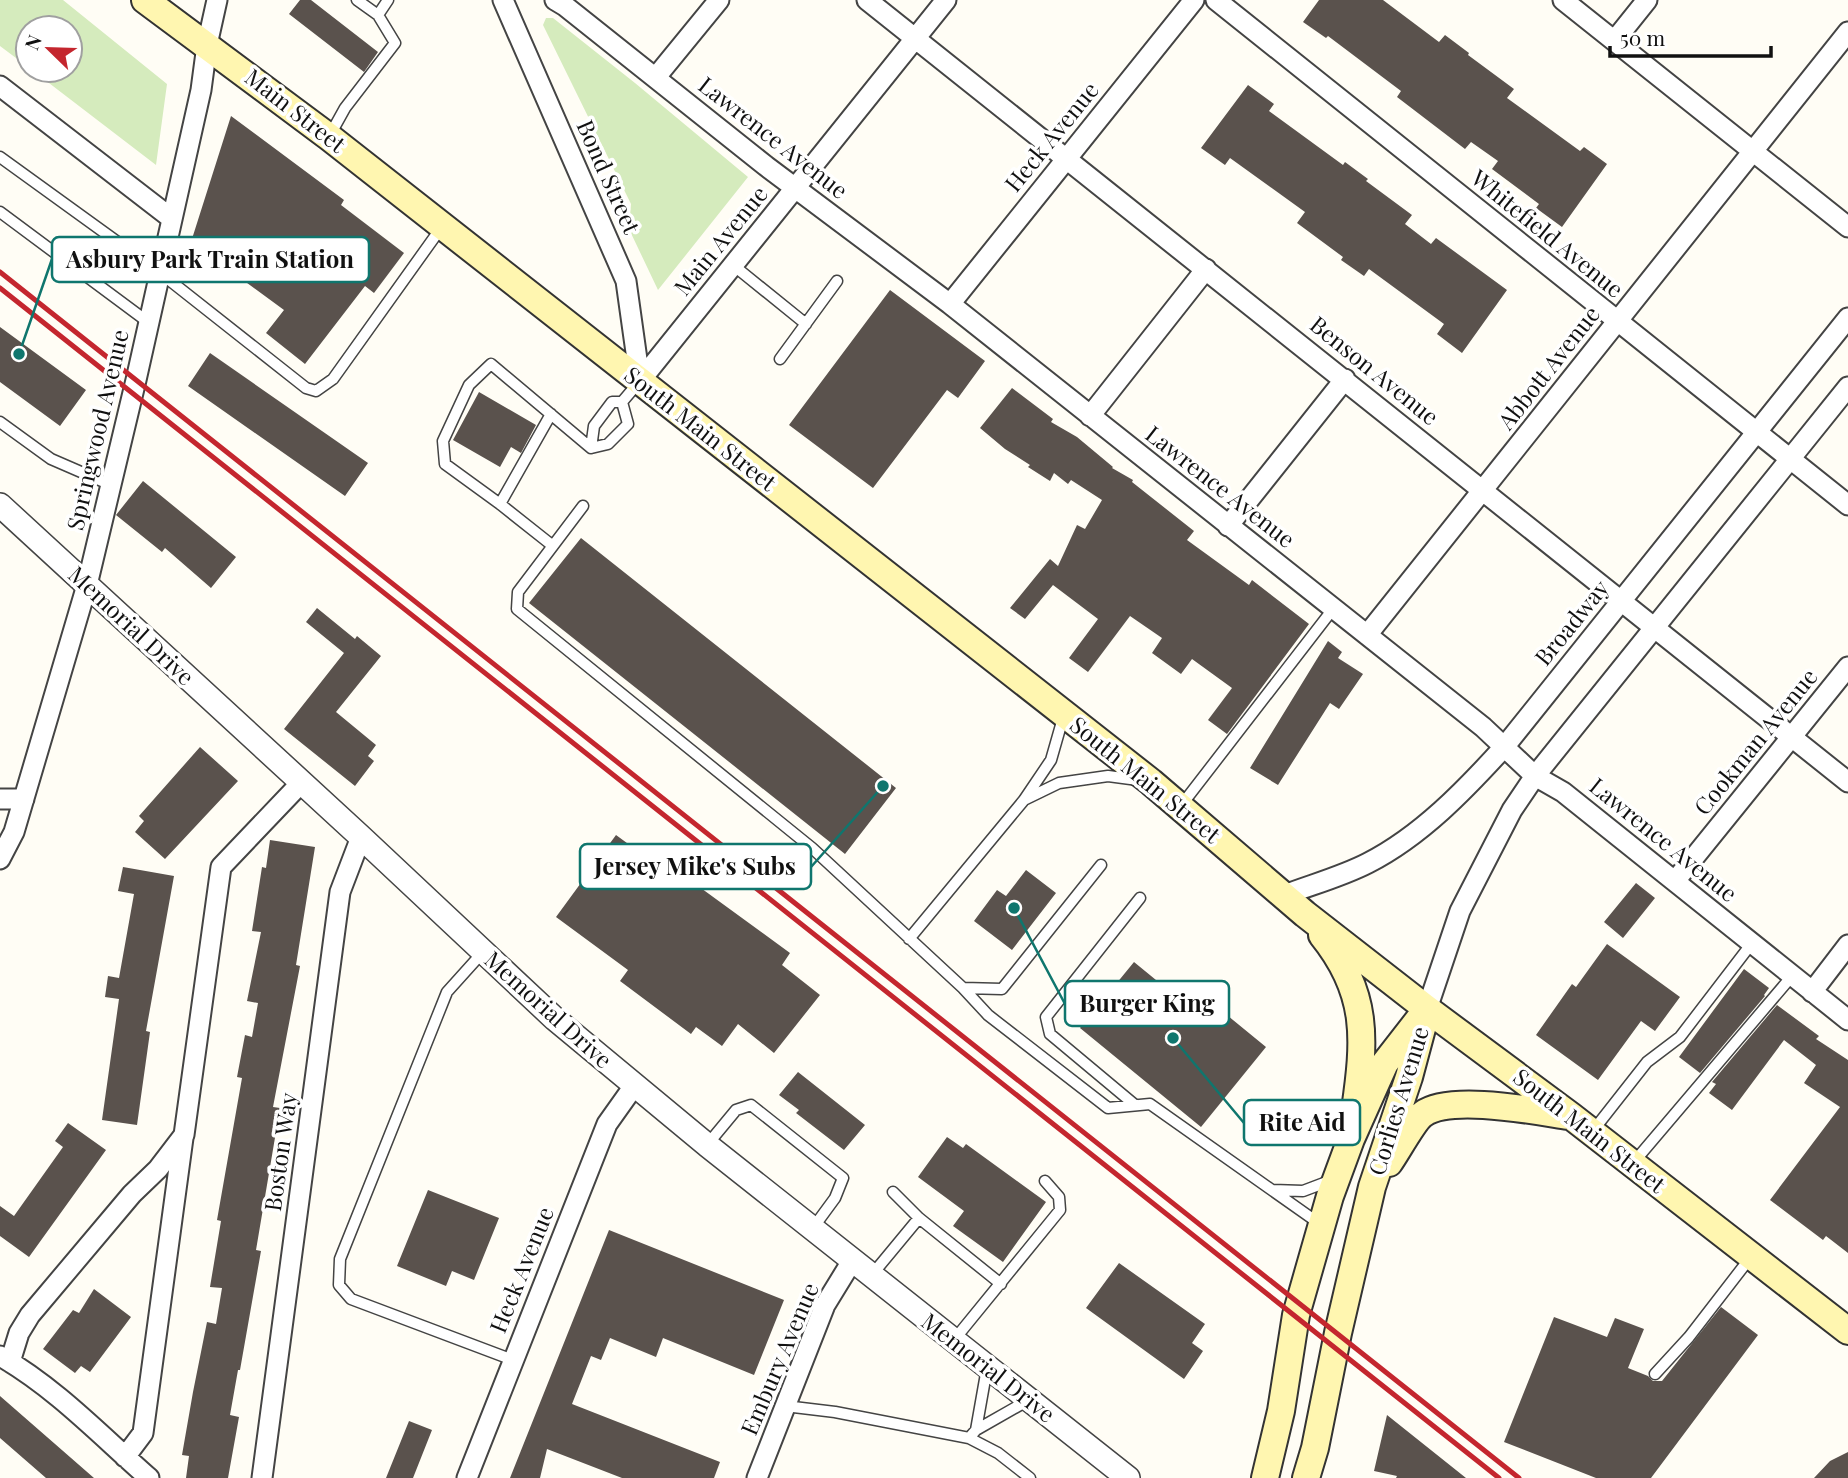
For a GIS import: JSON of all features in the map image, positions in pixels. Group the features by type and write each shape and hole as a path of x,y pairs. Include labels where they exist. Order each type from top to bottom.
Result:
{"main road":[{"name":"Main Street","path":"145,0 443,226"},
{"name":"South Main Street","path":"443,226 1151,782 1282,896 1848,1331"},
{"path":"1305,914 1329,943 1348,978 1359,1006 1363,1036 1351,1139"},
{"name":"Corlies Avenue","path":"1265,1478 1281,1411 1296,1315 1321,1224 1351,1139 1385,1063 1427,1009"},
{"name":"Corlies Avenue","path":"1306,1478 1315,1448 1372,1187 1409,1077 1427,1009"},
{"path":"1372,1187 1423,1114 1454,1103 1494,1106 1582,1125"}],"street":[{"name":"Springwood Avenue","path":"0,859 14,832 87,585 201,90 206,45 217,0"},
{"name":"Bond Street","path":"503,0 626,281 640,382"},
{"name":"Lawrence Avenue","path":"555,0 950,304 1505,746 1535,776 1563,792 1848,1020"},
{"path":"656,78 719,0"},
{"name":"Benson Avenue","path":"867,0 1848,782"},
{"name":"Main Avenue","path":"640,382 946,0"},
{"name":"Heck Avenue","path":"950,304 1194,0"},
{"name":"Whitefield Avenue","path":"1216,0 1848,505"},
{"path":"1563,0 1848,227"},
{"path":"1615,40 1647,0"},
{"name":"Abbott Avenue","path":"1367,635 1848,32"},
{"path":"0,86 171,218"},
{"path":"1090,415 1206,269"},
{"name":"Broadway","path":"1282,896 1366,864 1398,846 1473,781 1505,746 1848,318"},
{"path":"1228,526 1345,379"},
{"path":"1427,1009 1460,911 1512,810 1535,776 1848,387"},
{"name":"Memorial Drive","path":"0,505 555,1019 707,1145 1128,1478"},
{"name":"Cookman Avenue","path":"1675,881 1848,667"},
{"path":"125,1457 143,1433 221,867 300,783"},
{"path":"0,799 24,799"},
{"name":"Boston Way","path":"262,1478 340,892 361,837"},
{"path":"1812,992 1848,945"},
{"name":"Heck Avenue","path":"467,1478 607,1124 634,1086"},
{"path":"149,1478 66,1401 5,1359 30,1315 132,1194 158,1169 184,1135"},
{"name":"Embury Avenue","path":"757,1478 825,1305 852,1261"}],"lane":[{"path":"329,137 345,108 394,43 378,15 357,0"},
{"path":"378,15 388,0"},
{"path":"0,157 159,272 306,388 316,391 333,379 443,226"},
{"path":"0,212 148,323"},
{"path":"733,265 806,324"},
{"path":"780,359 837,281"},
{"path":"553,545 445,464 443,441 469,385 491,364 591,448"},
{"path":"591,448 594,426 640,382"},
{"path":"591,448 608,444 628,424 617,402"},
{"path":"500,504 551,414"},
{"path":"0,422 51,459 112,485"},
{"path":"583,506 517,592 517,609 812,848 963,988 988,1015 1108,1108 1150,1104 1321,1224"},
{"path":"1180,807 1333,609"},
{"path":"909,939 1024,800 1051,760 1064,714"},
{"path":"1024,800 1059,783 1108,776 1151,782"},
{"path":"963,988 1002,989 1101,865"},
{"path":"1135,1105 1050,1034 1046,1017 1140,898"},
{"path":"1582,1125 1647,1062 1679,1037 1752,943"},
{"path":"484,952 447,992 340,1259 339,1285 351,1299 513,1360"},
{"path":"1632,1165 1792,975"},
{"path":"707,1145 736,1110 751,1105 789,1134 843,1178 835,1198 812,1229"},
{"path":"1273,1189 1303,1191 1339,1177"},
{"path":"953,1341 1060,1210 1059,1197 1045,1181"},
{"path":"893,1192 919,1218 1001,1284"},
{"path":"871,1276 919,1218"},
{"path":"1655,1374 1689,1337 1751,1257"},
{"path":"973,1434 988,1368"},
{"path":"973,1434 1029,1400"},
{"path":"785,1406 973,1434 1030,1478"}],"green space":[{"path":"0,0 63,0 80,14 14,14 14,56 0,46"},
{"path":"84,17 167,84 156,165 50,84 84,84"},
{"path":"546,18 553,18 748,177 658,290 629,229 631,204 543,25"}],"building":[{"path":"300,0 311,0 378,52 364,72 289,14"},
{"path":"1319,0 1383,0 1439,42 1445,35 1514,89 1507,98 1580,151 1584,147 1607,164 1562,227 1536,208 1539,204 1492,169 1498,161 1471,142 1465,149 1397,97 1401,91 1328,36 1326,38 1303,22"},
{"path":"1248,85 1274,104 1269,111 1343,165 1345,162 1412,215 1405,224 1431,244 1436,238 1507,290 1462,353 1437,334 1444,324 1369,269 1364,276 1297,223 1305,212 1230,158 1225,165 1201,148"},
{"path":"231,116 344,200 341,205 404,253 374,293 365,286 305,364 266,333 284,310 191,242"},
{"path":"890,290 985,361 958,398 947,390 873,488 789,425"},
{"path":"0,327 86,390 60,426 0,382"},
{"path":"210,353 368,463 345,496 188,386"},
{"path":"1012,388 1053,419 1051,422 1077,437 1112,468 1133,480 1132,482 1194,531 1187,540 1249,585 1252,580 1309,624 1227,734 1208,720 1232,688 1192,659 1181,674 1152,653 1162,638 1130,616 1088,672 1069,658 1098,619 1053,585 1025,619 1010,608 1050,559 1058,566 1077,525 1085,529 1102,500 1071,480 1068,484 1054,473 1050,481 1028,467 1030,465 980,428"},
{"path":"479,392 536,425 521,453 511,447 500,467 453,440"},
{"path":"143,481 236,557 211,588 165,548 162,552 116,515"},
{"path":"581,538 896,788 845,854 529,603"},
{"path":"317,608 381,656 336,712 376,745 368,756 374,761 355,786 284,729 344,653 306,622"},
{"path":"1328,641 1342,652 1338,658 1363,674 1339,709 1330,703 1278,785 1250,768"},
{"path":"200,747 238,781 165,859 135,832 144,821 139,816"},
{"path":"616,835 657,865 661,859 790,953 782,965 820,995 774,1053 738,1024 722,1046 696,1027 691,1034 620,981 628,970 556,917"},
{"path":"270,840 315,847 296,965 300,966 273,1107 280,1108 256,1250 261,1251 230,1415 239,1417 228,1478 186,1478 189,1456 182,1455 193,1392 207,1322 216,1324 222,1288 210,1287 221,1221 217,1220 242,1078 237,1077 245,1035 252,1037 258,1003 247,1001 261,932 252,931 262,867 266,868"},
{"path":"123,867 174,876 146,1031 150,1032 137,1125 102,1120 119,999 105,997 108,976 119,978 134,894 118,891"},
{"path":"1026,870 1056,893 1012,950 974,921 997,890 1006,896"},
{"path":"1636,883 1655,898 1623,938 1604,922"},
{"path":"1607,944 1680,997 1655,1031 1641,1021 1598,1080 1536,1035 1572,984 1576,987"},
{"path":"1134,962 1211,1025 1222,1011 1266,1047 1201,1127 1080,1028"},
{"path":"1744,969 1769,988 1700,1073 1679,1057"},
{"path":"1777,1005 1819,1036 1816,1039 1848,1060 1848,1253 1826,1236 1823,1240 1770,1200 1840,1107 1804,1083 1816,1065 1784,1040 1732,1110 1709,1093 1716,1084 1712,1082"},
{"path":"798,1072 865,1125 844,1150 796,1113 799,1110 779,1095"},
{"path":"68,1123 106,1150 29,1257 0,1236 0,1206 14,1216 63,1147 55,1141"},
{"path":"947,1137 963,1148 966,1144 1046,1202 1003,1262 953,1226 964,1211 918,1177"},
{"path":"428,1190 499,1218 474,1280 452,1271 446,1286 397,1266"},
{"path":"609,1230 784,1300 754,1375 663,1338 656,1357 610,1338 601,1360 591,1356 572,1404 720,1462 714,1478 622,1478 547,1449 540,1478 510,1478"},
{"path":"1119,1263 1205,1324 1192,1343 1203,1351 1184,1379 1086,1308"},
{"path":"94,1289 131,1317 90,1372 81,1366 75,1373 43,1349 73,1310 79,1313"},
{"path":"1721,1307 1758,1335 1651,1478 1596,1478 1504,1442 1554,1317 1607,1337 1615,1318 1644,1329 1628,1368 1648,1376 1653,1381 1662,1381"},
{"path":"0,1396 94,1478 46,1478 0,1438"},
{"path":"1387,1415 1466,1478 1396,1478 1397,1476 1374,1471"},
{"path":"409,1421 432,1430 413,1478 386,1478"},
{"path":"1848,1452 1848,1478 1814,1478 1830,1461"}],"railway":[{"path":"0,272 1519,1478"},
{"path":"0,288 1499,1478"}],"place":[{"name":"Asbury Park Train Station","path":"19,354"},
{"name":"Jersey Mike's Subs","path":"883,786"},
{"name":"Burger King","path":"1014,908"},
{"name":"Rite Aid","path":"1173,1038"}]}
